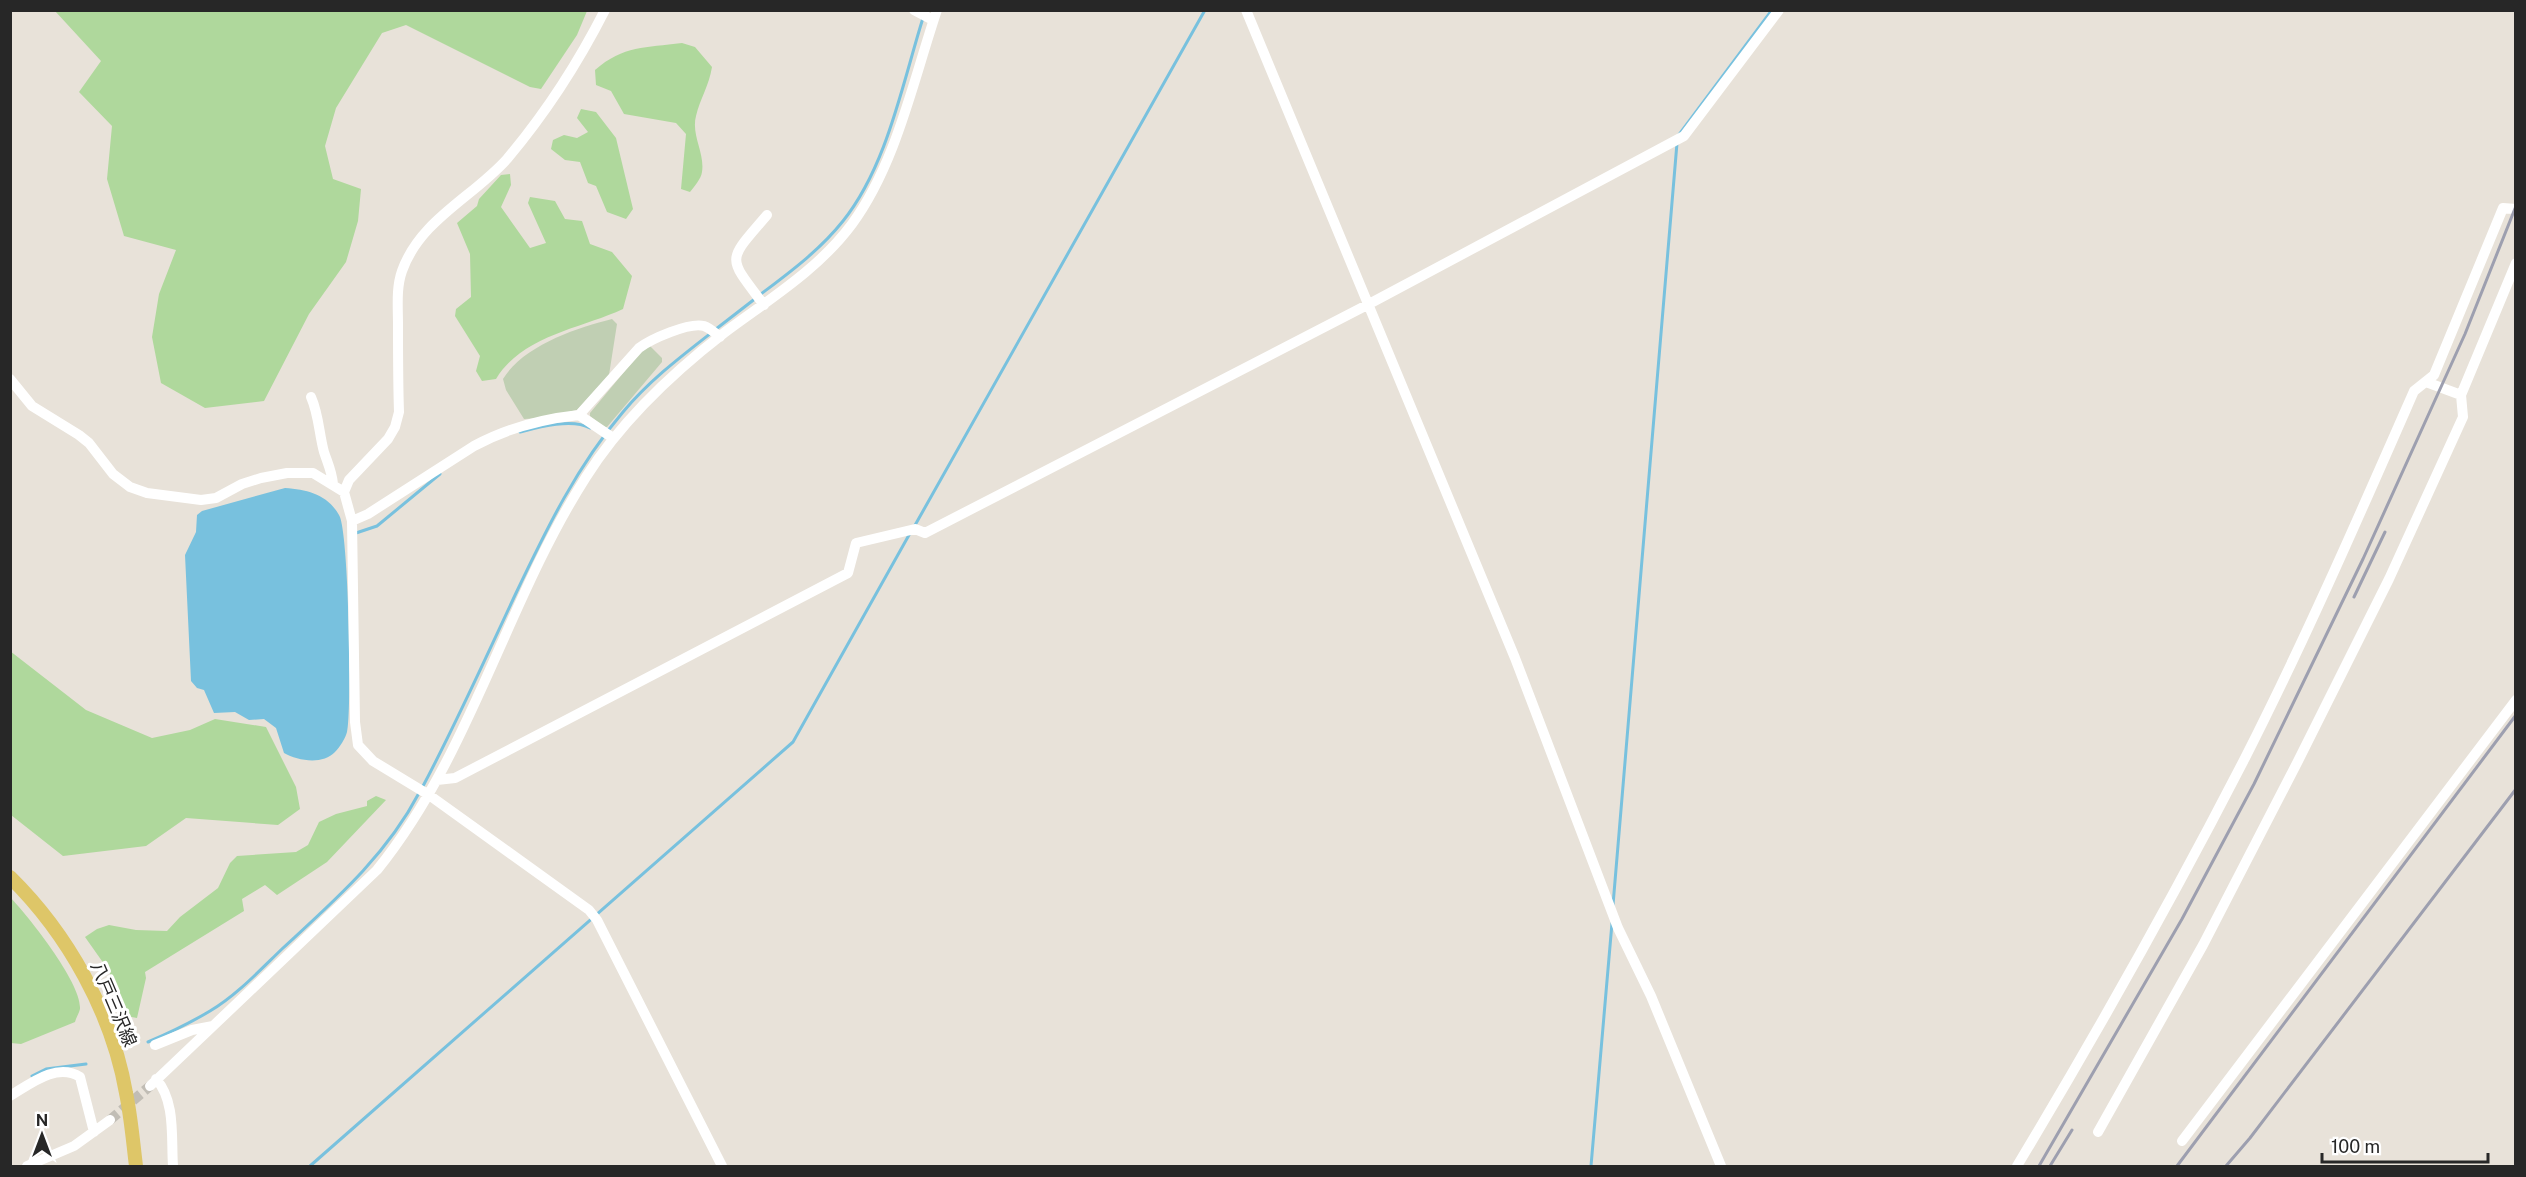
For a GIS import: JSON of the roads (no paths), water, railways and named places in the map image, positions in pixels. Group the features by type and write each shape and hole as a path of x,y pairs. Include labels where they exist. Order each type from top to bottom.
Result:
{"main road":[{"name":"八戸三沢線","path":"10,877 50,922 70,951 102,1014 114,1045 126,1092 136,1167"}],"street":[{"path":"605,10 589,42 531,129 489,177 421,235 410,251 398,284 399,412 395,427 388,439 349,480 344,492 352,521 355,722 358,745 373,761 429,795 589,910 597,920 722,1167"},
{"path":"173,1167 169,1106 164,1088 153,1083 377,870 405,836 437,780 569,506 586,476 613,438 662,386 720,337 783,291 829,249 850,226 868,199 882,173 935,15 914,10"},
{"path":"1246,10 1515,658 1618,928 1651,996 1721,1167"},
{"path":"437,780 455,778 848,573 856,543 915,529 926,533 1684,138 1779,10"},
{"path":"2017,1167 2147,940 2245,758 2333,573 2414,391 2434,375 2503,208 2516,209"},
{"path":"764,304 737,269 735,261 737,251 767,215"},
{"path":"2098,1132 2204,945 2389,579 2463,417 2461,395 2516,263"},
{"path":"352,521 368,514 492,436 528,423 579,415 639,348 648,341 697,325 710,329 720,337"},
{"path":"10,379 32,406 89,443 113,474 130,487 147,493 201,500 216,498 242,484 287,473 313,473 344,492"},
{"path":"2426,382 2461,395"},
{"path":"311,397 318,414 324,453 331,468 333,484"},
{"path":"579,415 613,438"},
{"path":"2182,1141 2516,700"},
{"path":"155,1045 192,1030 214,1026"},
{"path":"10,1096 43,1076 73,1072 80,1077 94,1132"},
{"path":"27,1167 74,1146 110,1120"}],"water":[{"path":"285,488 316,494 329,502 339,515 345,552 349,621 347,732 335,752 324,759 317,760 303,760 284,753 276,728 264,719 249,720 235,712 214,713 204,690 197,688 191,681 185,555 196,532 197,515 202,511"}],"waterway":[{"path":"914,527 1205,10"},
{"path":"1678,136 1772,10"},
{"path":"761,294 825,242 858,199 871,176 892,124 923,18"},
{"path":"1613,905 1677,143"},
{"path":"716,329 756,298"},
{"path":"422,788 540,544 577,476 606,433 643,390 711,333"},
{"path":"520,432 565,424 583,425 590,428"},
{"path":"356,533 377,526 440,474"},
{"path":"310,1166 793,742 909,535"},
{"path":"148,1042 210,1011 248,982 358,876 391,837 419,793"},
{"path":"1591,1166 1612,923"},
{"path":"32,1076 46,1069 86,1064"}],"tunnel":[{"path":"110,1120 150,1086"}],"railway":[{"path":"2039,1166 2182,919 2254,784 2363,559 2465,334 2516,206"},
{"path":"2354,597 2385,532"},
{"path":"2177,1166 2516,715"},
{"path":"2226,1166 2250,1138 2516,789"},
{"path":"2050,1166 2072,1130"}]}
